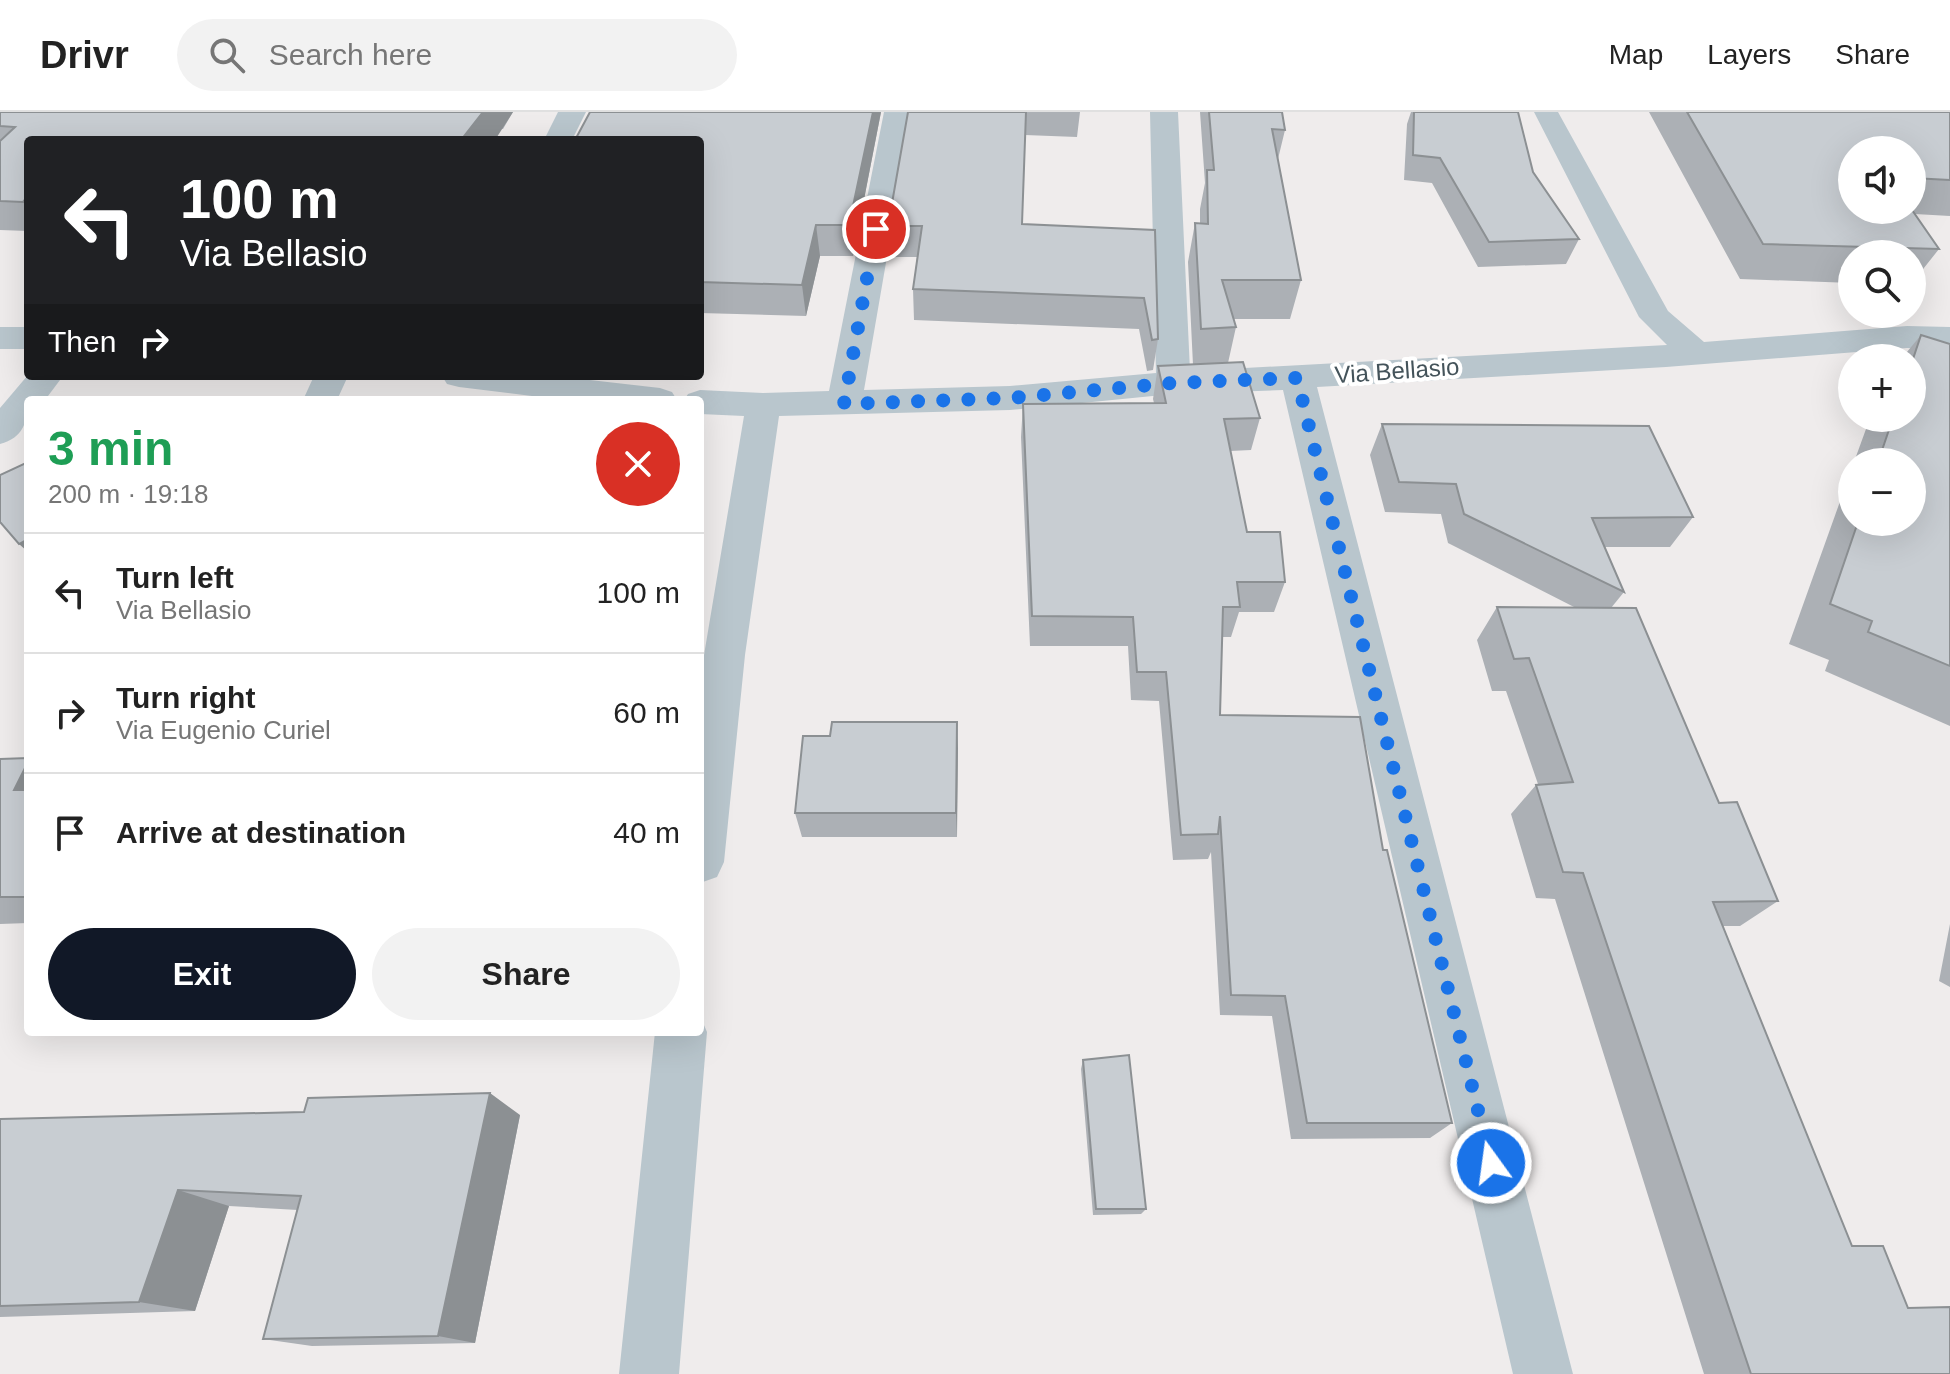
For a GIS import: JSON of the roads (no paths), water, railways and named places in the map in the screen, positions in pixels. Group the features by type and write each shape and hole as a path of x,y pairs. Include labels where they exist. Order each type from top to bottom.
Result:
{"street":[{"path":"560,136 572,112"},
{"path":"844,404 898,112"},
{"path":"1164,112 1173,383"},
{"path":"1546,114 1655,317 1694,351"},
{"name":"Via Bellasio","path":"704,402 844,404 1010,398 1173,383 1666,356 1694,351 1907,337 1950,338"},
{"path":"0,338 24,338"},
{"path":"1297,378 1543,1374"},
{"path":"30,396 43,380"},
{"path":"492,380 626,396"},
{"path":"0,432 24,403"},
{"path":"704,828 724,655 763,405"},
{"path":"649,1374 681,1036"}]}
